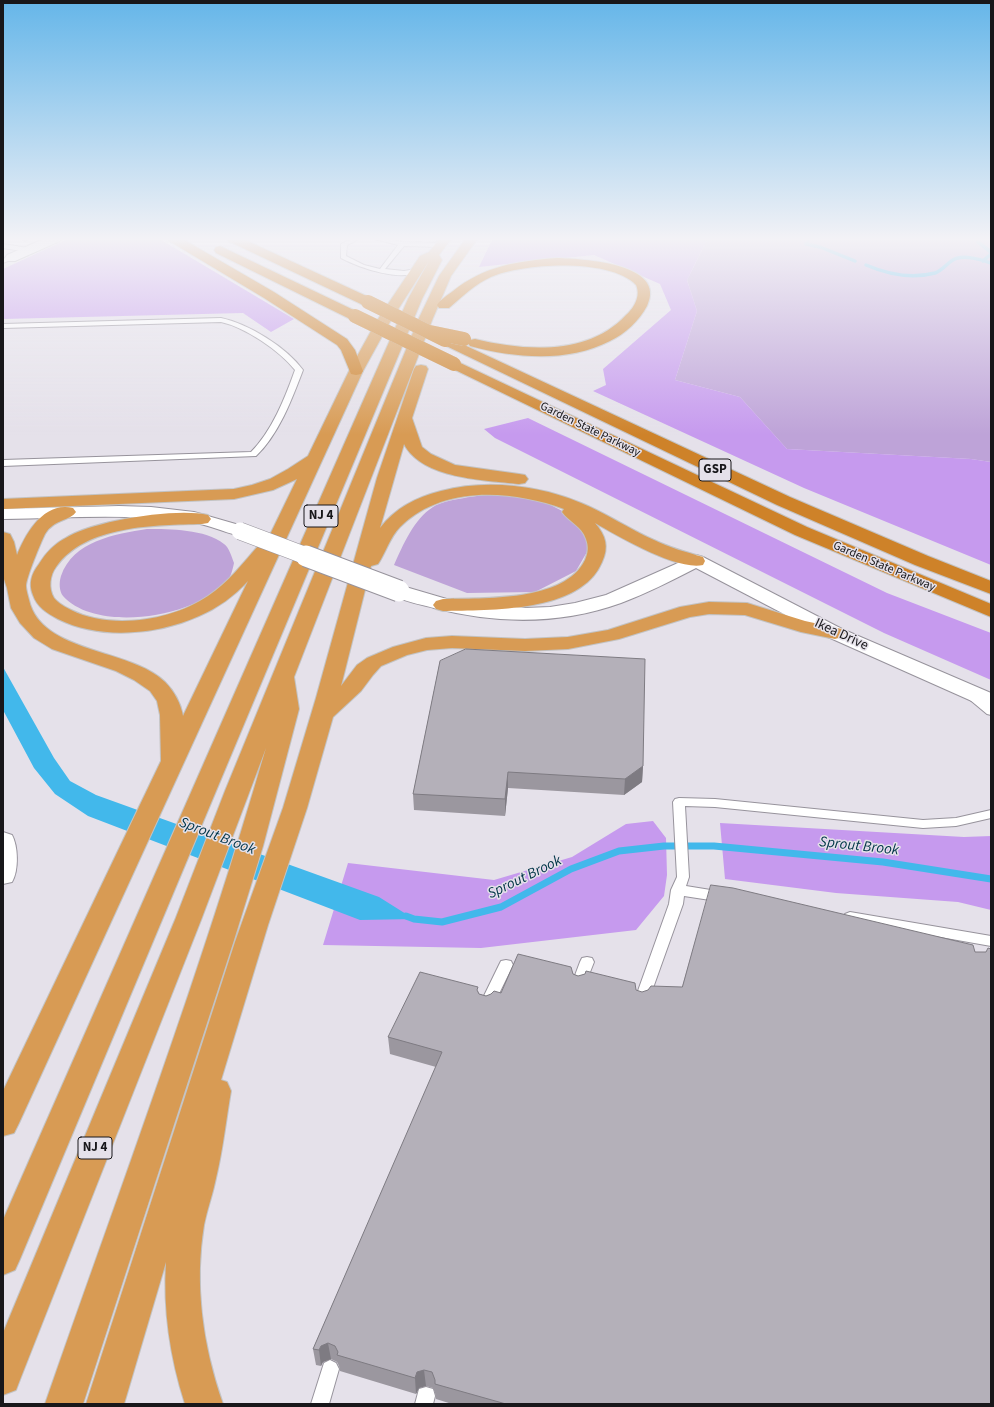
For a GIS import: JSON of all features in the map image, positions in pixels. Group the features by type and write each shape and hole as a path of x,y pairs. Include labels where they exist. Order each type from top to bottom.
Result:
{"highway":[{"path":"283,304 342,342 348,350 356,371"},
{"name":"Garden State Parkway","path":"330,304 801,531 991,611"},
{"name":"Garden State Parkway","path":"371,304 427,332 752,487 894,549 991,588"},
{"path":"3,1123 356,371 395,304"},
{"name":"NJ 4","path":"3,1259 413,304"},
{"name":"NJ 4","path":"3,1377 188,920 237,790 283,677 352,498 432,304"},
{"path":"427,332 464,339 495,349 518,352 545,352 582,346 603,339 633,318 641,304"},
{"path":"64,1404 235,940 295,808 323,714 354,593 404,418 444,305"},
{"path":"404,418 416,449 428,459 436,463 468,472 530,481 566,489 589,499 674,543 696,561"},
{"path":"3,504 234,494 271,486 288,478 314,459"},
{"path":"354,593 387,531 399,518 417,506 440,496 466,492 494,490 540,496 576,507 658,549 696,561"},
{"path":"443,605 506,603 533,599 565,588 584,576 595,560 597,544 595,536 590,528 576,515 540,496"},
{"path":"16,586 34,538 39,529 49,519 67,512"},
{"path":"202,519 163,519 132,523 103,530 76,540 56,553 46,565 40,584 46,602 65,616 88,622 114,626 140,624 177,617 207,605 234,584 282,530"},
{"path":"3,538 20,605 26,619 38,631 56,644 77,653 132,671 144,676 156,685 167,701 172,721 169,771"},
{"path":"323,714 353,686 365,670 374,662 400,651 426,644 452,642 525,645 568,643 612,635 687,611 716,608 747,609 801,626 835,633"},
{"path":"204,1404 196,1382 188,1350 183,1290 183,1262 186,1232 200,1178 234,995 235,940 262,805 288,709 283,677"},
{"path":"105,1404 234,995"}],"street":[{"path":"3,514 151,512 202,519 240,531 399,591 443,605 469,611 510,615 540,614 572,610 602,603 626,594 696,561"},
{"name":"Ikea Drive","path":"696,561 835,633 991,701"},
{"path":"3,841 3,875"}],"lane":[{"path":"3,326 221,320 232,322 272,347 299,370 269,433 259,450 253,454 3,463"},
{"path":"964,690 991,712"},
{"path":"641,1002 676,904 680,884 681,831 679,802 715,803 923,824 956,822 991,814"},
{"path":"680,884 733,898"},
{"path":"835,914 991,941"},
{"path":"578,986 587,962"},
{"path":"486,1006 506,965"},
{"path":"320,1403 330,1369"}],"shaded area":[{"path":"3,304 268,304 294,319 271,332 243,313 3,319"},
{"path":"668,304 695,304 697,311 675,380 740,397 787,449 971,459 991,462 991,565 804,488 593,391 606,385 603,369 671,310"},
{"path":"695,304 991,304 991,462 971,459 787,449 740,397 675,380 697,311"},
{"path":"528,418 887,593 991,633 991,680 884,633 495,438 484,429"},
{"path":"496,493 535,497 572,516 591,545 576,571 535,592 467,593 394,565 405,541 415,525 426,512 433,507 438,504 454,500"},
{"path":"147,529 187,531 207,535 224,544 234,563 228,580 214,593 195,603 172,611 147,616 123,617 99,615 79,608 63,596 60,586 61,576 67,564 85,547 96,541 109,537"},
{"path":"653,821 666,838 667,875 664,896 636,930 481,948 323,945 348,863 494,880 572,857 626,824"},
{"path":"720,823 964,837 991,836 991,910 958,902 836,893 725,879"}],"water":[{"path":"3,667 54,758 70,781 96,795 379,897 414,919 360,920 88,816 55,794 34,768 3,710"}],"building":[{"path":"466,649 645,659 643,766 625,779 508,772 505,799 413,794 440,661"},
{"path":"711,885 733,888 973,945 975,952 986,952 988,948 991,949 991,1404 506,1404 435,1384 432,1372 424,1370 417,1372 415,1378 337,1355 338,1352 335,1346 328,1343 321,1346 319,1350 313,1349 442,1052 388,1037 420,972 478,987 477,990 479,994 486,996 494,991 501,993 518,954 571,967 573,974 578,976 585,974 586,971 635,983 636,990 642,992 648,990 651,986 682,987"}],"waterway":[{"name":"Sprout Brook","path":"406,916 414,919 442,922 501,907 571,869 619,851 664,846 714,846 883,862 991,879"}]}
